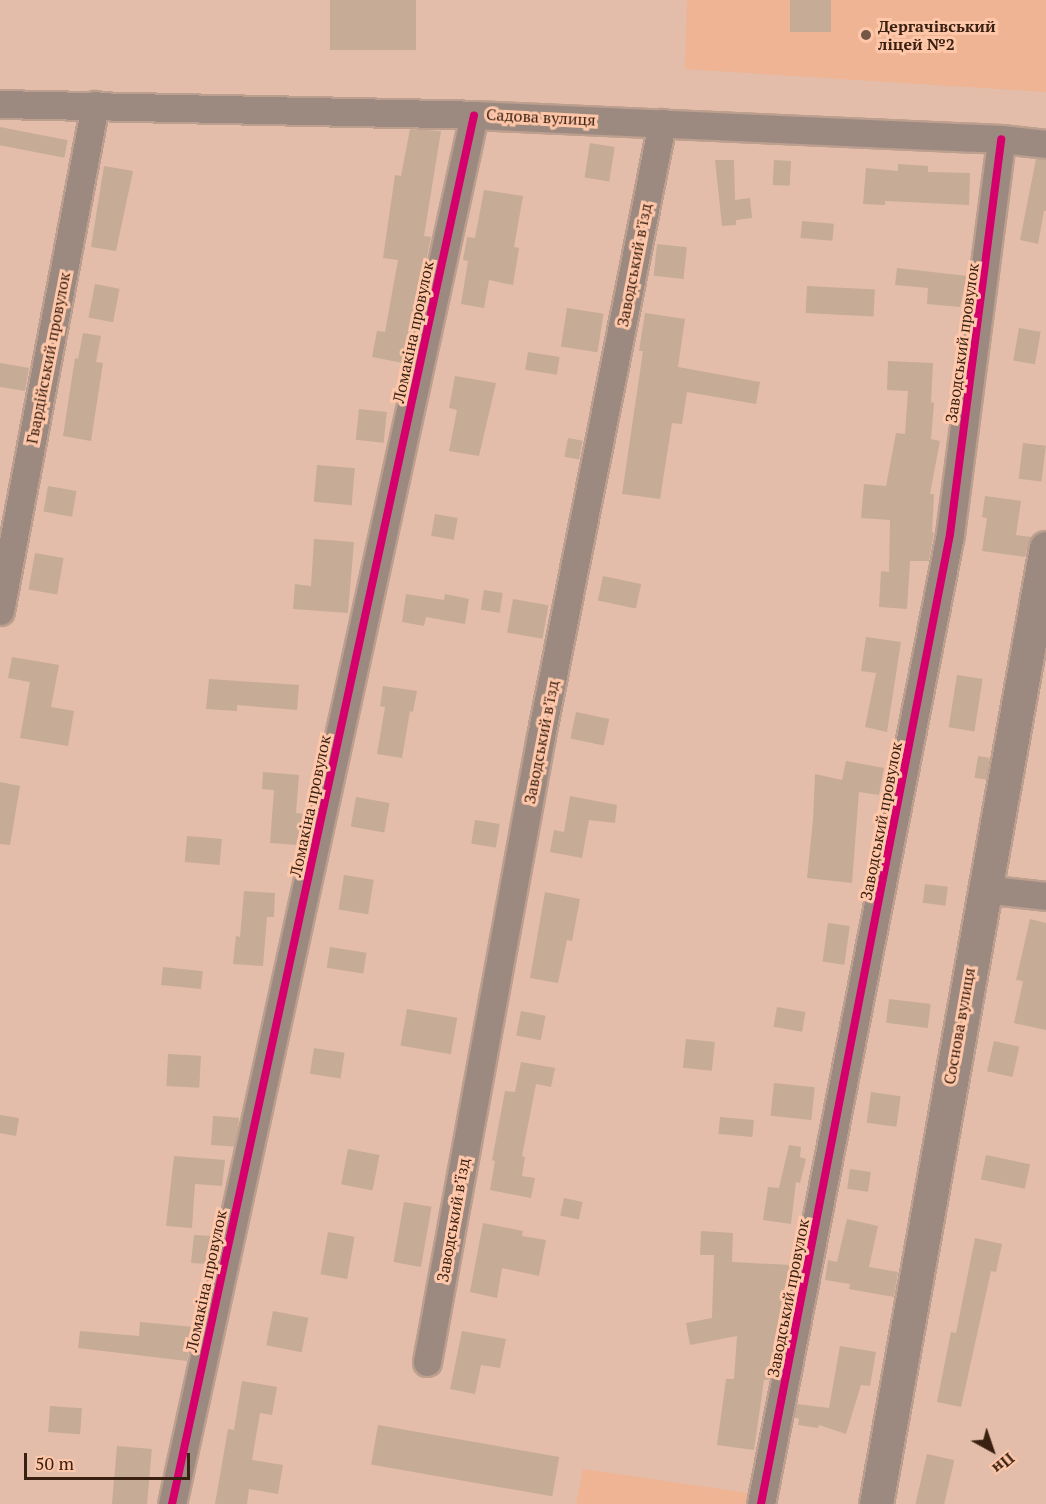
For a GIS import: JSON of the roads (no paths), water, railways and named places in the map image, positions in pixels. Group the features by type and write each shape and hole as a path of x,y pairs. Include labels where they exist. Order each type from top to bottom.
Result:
{"street":[{"name":"Садова вулиця","path":"0,104 474,114 1001,139 1046,144"},
{"name":"Гвардійський провулок","path":"0,611 95,105"},
{"name":"Ломакіна провулок","path":"172,1504 474,114"},
{"name":"Заводський в’їзд","path":"427,1362 541,736 662,123"},
{"name":"Заводський провулок","path":"761,1504 950,534 1001,139"},
{"name":"Соснова вулиця","path":"876,1504 983,889 1046,548"},
{"path":"983,889 1046,896"}],"place":[{"name":"Дергачівський ліцей №2","path":"866,35"}]}
